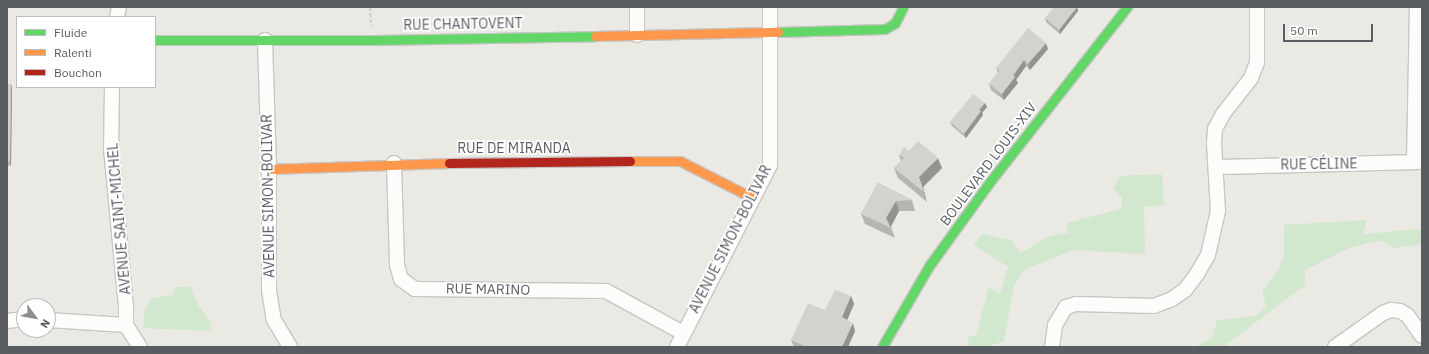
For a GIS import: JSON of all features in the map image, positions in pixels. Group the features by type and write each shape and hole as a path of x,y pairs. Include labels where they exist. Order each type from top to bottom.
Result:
{"street":[{"path":"637,7 637,35"},
{"name":"AVENUE SIMON-BOLIVAR","path":"676,347 752,197 770,165 770,7"},
{"name":"RUE CHANTOVENT","path":"156,40 637,35 885,29 895,23 903,7"},
{"name":"BOULEVARD LOUIS-XIV","path":"882,347 929,266 988,183 1127,7"},
{"path":"1052,347 1055,325 1066,307 1076,304 1154,306 1172,299 1185,290 1208,255 1215,234 1218,212 1217,167 1214,143 1215,129 1223,114 1244,90 1258,62 1257,7"},
{"path":"1417,7 1418,162"},
{"name":"AVENUE SIMON-BOLIVAR","path":"265,40 269,169 269,290 274,320 290,347"},
{"name":"AVENUE SAINT-MICHEL","path":"112,88 111,148 126,306 126,325"},
{"name":"RUE DE MIRANDA","path":"269,169 394,163 680,161 752,197"},
{"name":"RUE CÉLINE","path":"1217,167 1418,162"},
{"name":"RUE MARINO","path":"394,163 397,265 401,279 415,289 606,291 683,333"},
{"path":"1335,347 1383,313 1391,310 1400,311 1408,316 1422,336"},
{"path":"56,321 126,325 140,347"}],"green space":[{"path":"1162,174 1164,205 1144,207 1145,254 1073,250 1026,269 1014,285 1004,341 987,347 969,347 968,336 976,336 989,287 1000,294 1008,267 974,245 982,234 1011,240 1021,253 1049,236 1068,233 1067,223 1121,209 1122,197 1113,188 1120,176"},
{"path":"1367,220 1363,234 1422,229 1422,244 1393,248 1381,240 1349,248 1305,270 1305,285 1223,347 1195,347 1212,338 1217,320 1256,316 1266,307 1262,291 1279,269 1284,255 1284,225"},
{"path":"176,287 190,287 198,305 209,320 212,331 143,328 145,309 152,298 172,295"}],"building":[{"path":"1054,7 1077,7 1059,30 1045,18"},
{"path":"1028,28 1046,43 1028,64 1024,60 1013,75 1015,77 1002,94 989,84 999,71 996,68"},
{"path":"7,84 11,84 10,162 7,161"},
{"path":"973,94 985,103 964,134 950,122"},
{"path":"918,141 938,158 919,177 924,192 894,168 904,158 899,155 904,147 909,151"},
{"path":"878,183 912,200 896,201 886,218 891,228 861,214"},
{"path":"835,290 851,296 842,317 853,323 842,347 807,347 791,340 808,303 825,310"}],"traffic: fast":[{"path":"778,32 885,29 895,23 903,7"},
{"path":"882,347 929,266 989,183 1127,7"},
{"path":"156,40 375,40 595,36"}],"traffic: slow":[{"path":"595,36 778,32"},
{"path":"630,161 680,161 751,197"},
{"path":"269,169 449,163"}],"traffic: jam":[{"path":"449,163 630,161"}]}
